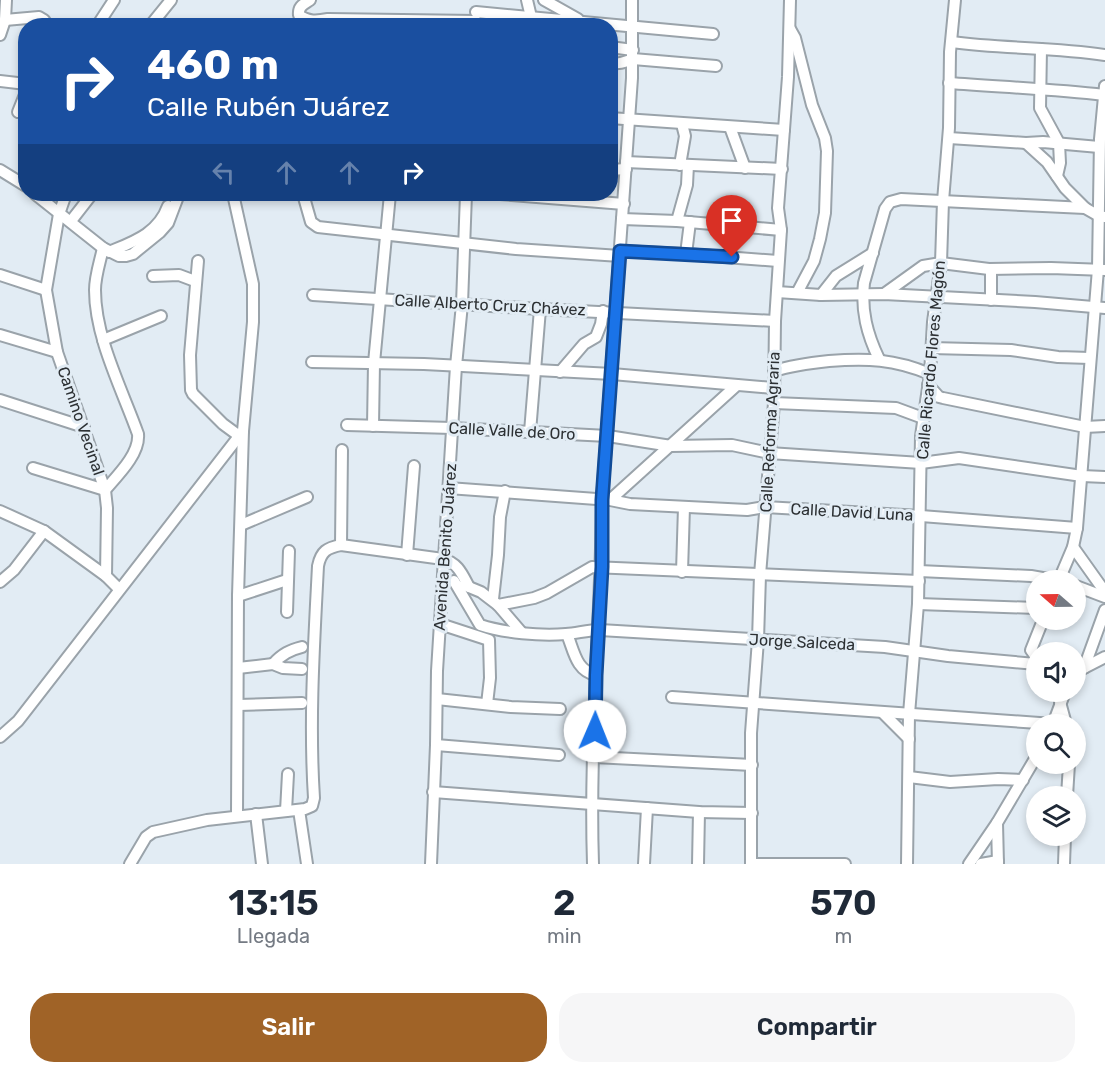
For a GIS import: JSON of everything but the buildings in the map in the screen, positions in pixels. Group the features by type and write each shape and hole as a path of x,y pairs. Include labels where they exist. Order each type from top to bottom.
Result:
{"street":[{"path":"0,34 5,20 6,0"},
{"path":"102,18 114,0"},
{"path":"156,18 171,0"},
{"path":"302,18 298,15 298,10 301,5 310,0"},
{"path":"527,0 531,17"},
{"path":"544,0 576,18"},
{"path":"593,864 596,675 608,436 633,55 632,0"},
{"name":"Calle Reforma Agraria","path":"751,864 753,702 760,575 774,402 775,321 781,230 778,208 788,77 790,0"},
{"name":"Calle Ricardo Flores Magón","path":"907,864 909,714 918,604 921,436 941,263 955,0"},
{"path":"365,18 476,15 534,18"},
{"path":"5,20 18,19"},
{"path":"618,26 713,34"},
{"path":"789,26 795,38 812,105 825,138 826,151 825,213 820,239 814,261 796,293"},
{"path":"952,42 1105,55"},
{"path":"618,49 633,55 716,66"},
{"path":"1041,49 1040,108 1059,143 1060,163 1057,176"},
{"path":"618,64 624,63 633,55"},
{"path":"0,81 18,83"},
{"path":"949,84 1056,89 1104,96"},
{"path":"1063,570 1073,547 1077,528 1090,358 1100,307 1102,164 1099,147 1103,127 1105,86"},
{"path":"618,118 784,130"},
{"path":"677,221 687,185 684,165 685,136 682,124"},
{"path":"730,127 745,168"},
{"path":"949,138 1099,147"},
{"path":"1026,143 1047,162 1065,188 1085,208 1102,217"},
{"path":"618,168 626,165 684,165 782,169"},
{"path":"0,170 18,181"},
{"path":"879,359 868,337 862,308 863,294 885,209 891,202 901,199 1085,208"},
{"path":"43,201 106,250 126,256 153,239 168,223 176,201"},
{"name":"Camino Vecinal","path":"64,201 59,214 46,290 57,352 105,490 106,576"},
{"path":"71,221 87,201"},
{"path":"106,250 145,237 165,214 170,201"},
{"path":"234,201 253,284 253,322 240,433 237,816"},
{"path":"305,201 311,222 318,227 386,236 464,244 620,254 686,254 778,261"},
{"path":"373,426 374,363 382,299 389,201"},
{"name":"Avenida Benito Juárez","path":"431,864 442,578 462,304 466,201"},
{"path":"590,201 624,204"},
{"path":"622,219 677,221 781,230"},
{"path":"686,254 690,222"},
{"name":"Camino Vecinal","path":"105,490 130,457 138,440 103,340 97,310 95,291 106,250"},
{"path":"821,295 836,276 873,253"},
{"path":"198,261 190,355 191,390 222,424 240,433"},
{"path":"884,294 923,266 941,263 992,269 1102,270"},
{"path":"991,300 992,269"},
{"path":"0,275 46,290"},
{"path":"153,276 179,275 195,281"},
{"path":"777,292 821,295 884,294 1100,307"},
{"name":"Calle Alberto Cruz Chávez","path":"313,295 775,321"},
{"path":"530,432 540,309"},
{"path":"560,372 584,344 596,337 602,324 603,311"},
{"path":"103,340 161,316"},
{"name":"Camino Vecinal","path":"0,335 57,352"},
{"path":"931,348 1011,350 1058,357 1090,358"},
{"path":"774,371 793,365 864,358 879,359 903,364 929,380 939,397 1085,427 1105,426"},
{"path":"312,362 612,374 773,388"},
{"path":"606,500 671,446 737,385"},
{"path":"0,400 84,427"},
{"path":"774,402 896,408 923,418"},
{"name":"Calle Valle de Oro","path":"346,425 608,436 671,446 732,445 769,453 921,463 958,458 1082,476 1105,477"},
{"path":"0,737 18,721 240,433"},
{"path":"341,545 342,450"},
{"path":"407,555 414,466"},
{"path":"33,468 105,490"},
{"name":"Calle David Luna","path":"448,488 505,491 630,504 747,510 765,507 1077,528"},
{"path":"495,602 500,517 505,491"},
{"path":"241,525 307,496"},
{"path":"682,572 684,507"},
{"path":"0,511 44,531 106,576 119,589"},
{"path":"0,582 14,570 44,531"},
{"path":"130,864 146,837 153,832 207,820 309,808 314,798 313,656 318,566 323,551 328,547 341,545 443,559 452,562 457,567 468,586"},
{"path":"1073,547 1105,592"},
{"path":"287,612 289,551"},
{"path":"495,602 534,598 563,585 587,568 602,567 760,575 1026,576"},
{"path":"442,578 468,586 495,602 522,633"},
{"path":"238,596 287,580"},
{"path":"454,581 489,640 490,678 487,704"},
{"path":"1086,590 1105,597"},
{"path":"918,604 1026,608"},
{"path":"1086,656 1105,610"},
{"path":"440,624 489,640"},
{"name":"Jorge Salceda","path":"480,625 493,630 522,633 567,634 600,630 885,647 1026,663"},
{"path":"567,634 580,666 586,673 596,675"},
{"path":"273,664 291,650 302,647"},
{"path":"1086,667 1105,657"},
{"path":"238,668 273,664 283,668 302,669"},
{"path":"672,697 1026,722"},
{"path":"437,699 511,707 560,709"},
{"path":"238,705 302,703"},
{"path":"882,712 909,739"},
{"path":"436,745 559,755"},
{"path":"594,757 752,765"},
{"path":"286,811 288,774"},
{"path":"969,864 1026,774"},
{"path":"909,777 950,782 1023,780"},
{"path":"434,792 699,812 752,813"},
{"path":"644,864 646,808"},
{"path":"299,810 308,864"},
{"path":"698,864 699,812"},
{"path":"256,814 262,864"},
{"path":"980,864 998,862 997,823"},
{"path":"1064,864 1065,846"},
{"path":"751,864 845,864"}],"route":[{"path":"595,731 602,567 602,500 620,251 732,257"}]}
